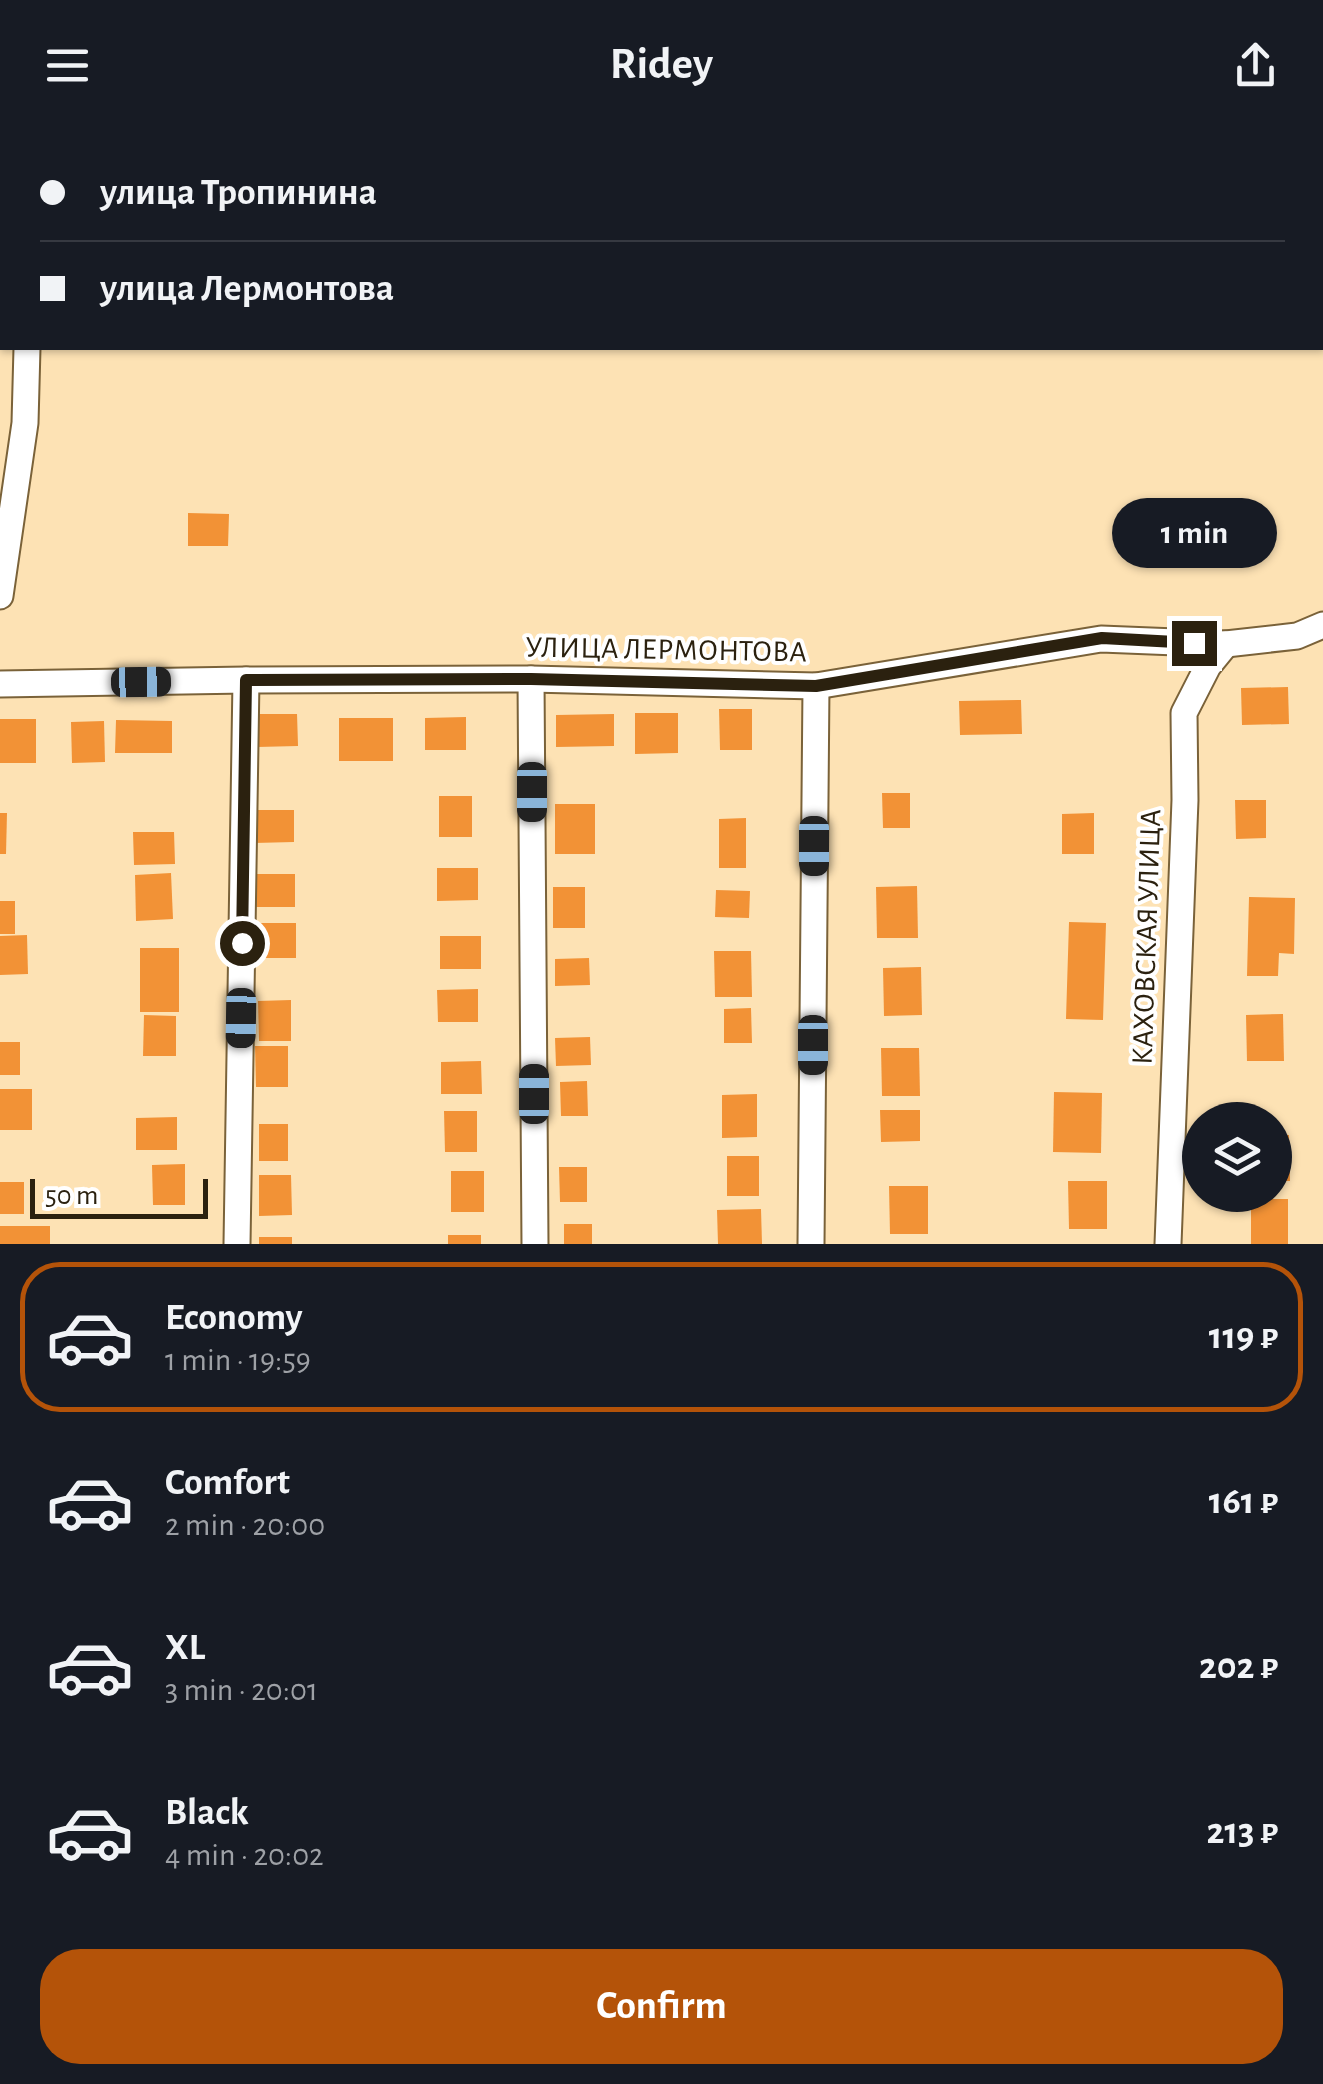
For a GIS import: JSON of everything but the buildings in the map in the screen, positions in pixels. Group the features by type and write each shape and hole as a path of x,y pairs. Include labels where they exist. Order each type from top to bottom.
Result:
{"street":[{"path":"0,596 25,423 26,350"},
{"name":"УЛИЦА ЛЕРМОНТОВА","path":"0,684 531,679 816,686 1102,638 1226,644 1297,636 1323,625"},
{"name":"КАХОВСКАЯ УЛИЦА","path":"1168,1244 1186,800 1184,713 1208,666 1226,644"},
{"path":"531,679 536,1244"},
{"path":"237,1244 246,680"},
{"path":"811,1244 816,686"}],"route":[{"path":"242,943 246,680 531,679 816,686 1102,638 1194,643"}]}
